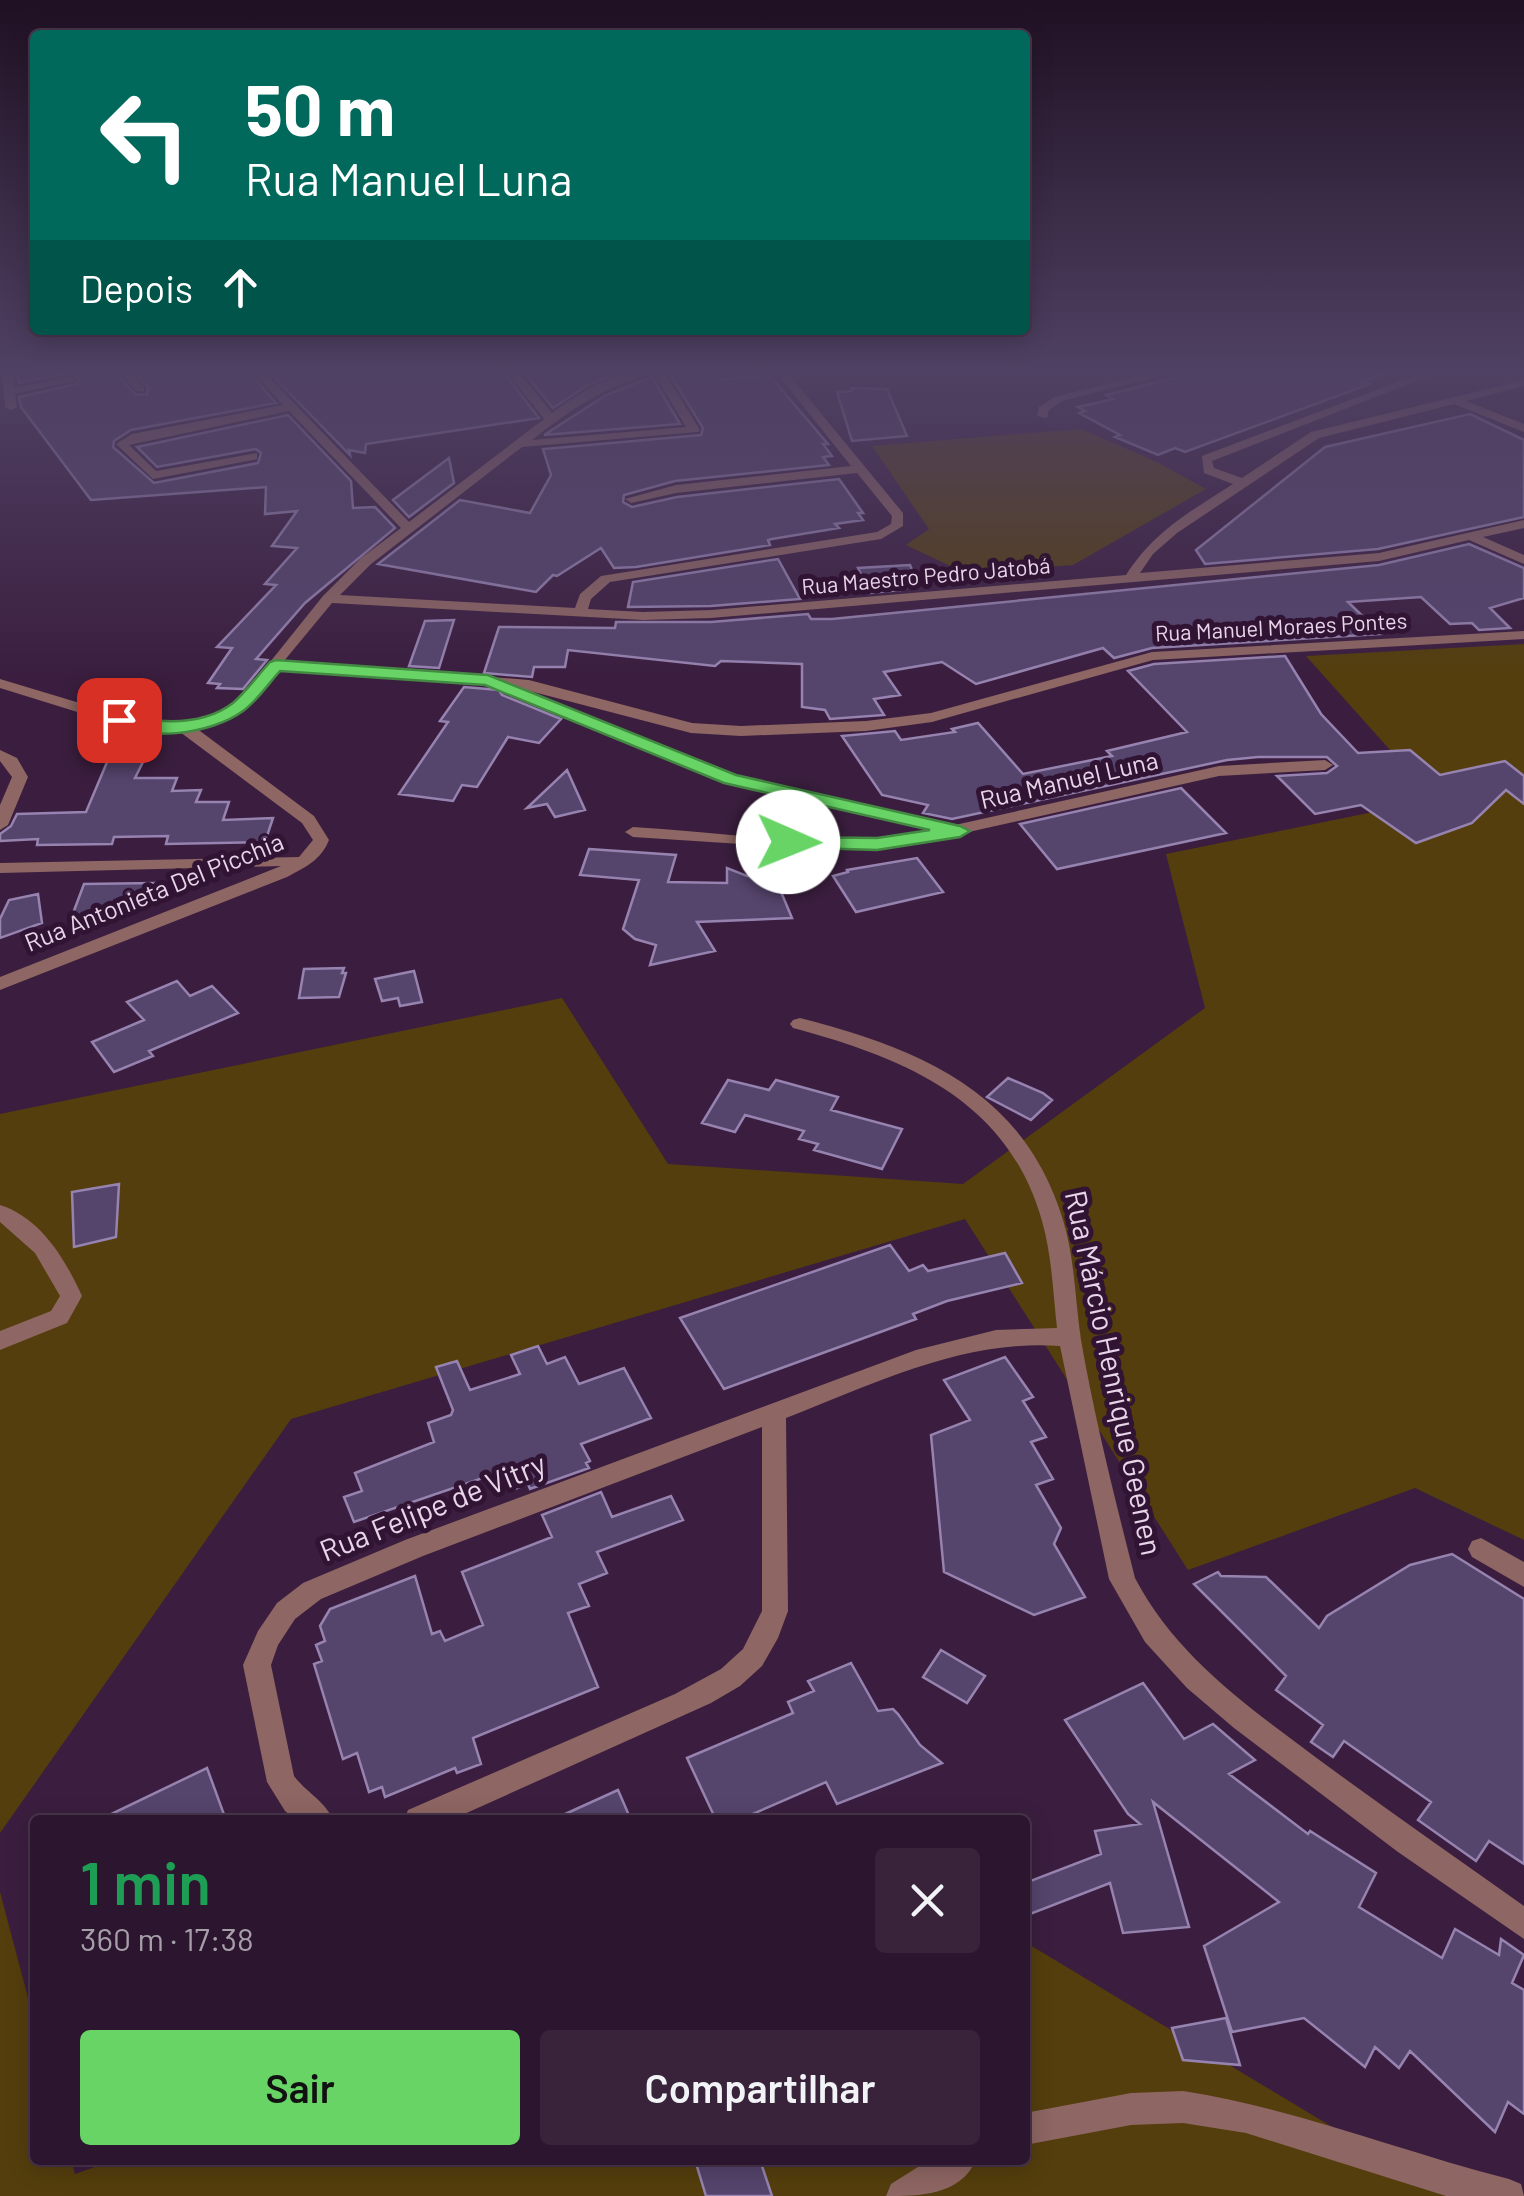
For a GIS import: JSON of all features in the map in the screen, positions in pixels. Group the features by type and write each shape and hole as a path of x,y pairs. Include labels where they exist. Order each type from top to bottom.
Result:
{"street":[{"path":"149,471 153,476 176,471"},
{"path":"352,471 409,529"},
{"path":"0,683 145,728 210,720 238,707 328,599 366,561 486,471"},
{"path":"632,499 676,489 837,471"},
{"path":"580,614 585,598 606,579 893,530 898,516 862,471"},
{"path":"1212,471 1243,483"},
{"path":"1131,577 1160,540 1260,471"},
{"name":"Rua Maestro Pedro Jatobá","path":"328,599 580,614 711,614 1379,557 1524,524"},
{"path":"1474,538 1524,560"},
{"name":"Rua Manuel Moraes Pontes","path":"276,665 488,680 560,690 691,728 741,731 866,726 932,717 1152,656 1524,635"},
{"name":"Rua Manuel Luna","path":"488,680 730,779 960,831 1219,771 1325,765"},
{"name":"Rua Antonieta Del Picchia","path":"0,984 244,889 305,861 321,840 308,820 184,726"},
{"path":"0,756 10,761 20,777 0,825"},
{"path":"633,832 877,844 960,831"},
{"path":"0,868 305,861"},
{"name":"Rua Márcio Henrique Geenen","path":"800,1024 895,1050 940,1074 980,1103 1016,1143 1041,1184 1053,1222 1070,1338 1122,1579 1135,1610 1155,1638 1183,1670 1242,1717 1357,1806 1524,1924"},
{"path":"0,1213 18,1220 64,1280 70,1296 59,1316 0,1340"},
{"name":"Rua Felipe de Vitry","path":"314,1815 281,1782 257,1665 267,1639 286,1611 312,1591 924,1356 981,1339 1025,1335 1070,1338"},
{"path":"429,1815 686,1703 726,1682 746,1666 767,1640 775,1611 774,1412"},
{"path":"1481,1550 1524,1576"},
{"path":"1030,2128 1131,2109 1183,2108 1246,2117 1418,2172 1510,2196"},
{"path":"904,2196 950,2165"}],"shaded area":[{"path":"889,471 1174,471 1206,489 1073,565 963,572 906,545 929,529"},
{"path":"1524,644 1524,1540 1415,1488 1188,1570 965,1219 291,1419 0,1833 0,1114 562,998 668,1164 963,1184 1205,1008 1166,854 1398,807 1399,760 1306,656"},
{"path":"0,1892 30,2005 30,2165 72,2165 75,2174 101,2165 1030,2165 1030,1945 1447,2196 0,2196"}],"building":[{"path":"70,471 141,471 154,483 214,471 342,471 351,481 353,508 375,507 395,528 305,603 256,659 267,660 243,689 217,688 220,684 208,683 232,648 217,647 276,585 265,584 297,548 272,546 297,511 265,514 266,487 91,500"},
{"path":"431,471 452,471 454,483 409,517 393,500"},
{"path":"550,471 767,471 675,481 624,495 623,502 632,507 677,497 839,479 863,513 858,513 863,520 768,540 770,545 636,567 614,568 601,548 553,575 536,592 378,564 460,500 530,513"},
{"path":"1294,471 1524,471 1524,517 1378,549 1205,564 1196,550"},
{"path":"1469,544 1524,568 1524,598 1490,608 1510,628 1479,630 1472,623 1450,624 1421,597 1348,602 1381,634 1152,648 1114,658 1103,648 976,684 942,662 884,672 900,695 874,699 884,715 830,719 825,710 802,707 802,664 721,661 715,666 568,650 565,667 534,667 532,677 484,673 499,627 615,628 616,622 711,622 808,614 811,619 832,619 1379,565"},
{"path":"778,559 800,599 628,607 633,582"},
{"path":"910,565 918,584 870,593 858,568"},
{"path":"454,620 439,668 409,666 425,621"},
{"path":"1285,656 1321,714 1358,753 1410,750 1440,775 1505,761 1524,776 1524,804 1506,790 1472,823 1416,843 1361,805 1315,814 1277,776 1327,773 1337,766 1327,757 1258,757 1227,760 952,819 923,813 928,805 882,795 842,736 895,731 901,740 955,732 952,729 978,723 1023,774 1112,756 1107,751 1187,732 1128,671 1154,664"},
{"path":"464,687 499,690 502,695 561,719 539,743 508,737 477,787 462,785 453,801 399,794 448,722 440,721"},
{"path":"113,748 150,748 135,778 177,778 172,791 201,790 196,802 229,802 223,820 273,818 265,842 166,844 168,836 114,837 112,844 37,845 38,839 0,841 0,834 11,826 17,814 86,812"},
{"path":"567,770 585,810 555,817 547,804 527,808"},
{"path":"1181,788 1226,833 1057,869 1020,824"},
{"path":"589,849 676,855 668,882 727,883 727,868 747,876 774,875 792,918 697,922 715,951 650,965 656,945 635,939 623,929 639,880 580,875"},
{"path":"917,858 943,892 856,912 833,876 847,870"},
{"path":"154,883 146,905 104,908 103,914 72,916 84,884"},
{"path":"38,894 42,923 0,938 0,919 9,900"},
{"path":"344,968 339,997 299,998 304,969"},
{"path":"414,971 422,1002 400,1006 398,998 382,1001 375,979"},
{"path":"177,981 190,996 212,986 238,1013 149,1051 153,1056 114,1072 92,1042 144,1020 127,1002"},
{"path":"1008,1078 1052,1100 1031,1120 987,1097"},
{"path":"728,1080 769,1090 776,1080 838,1097 831,1110 902,1129 882,1169 814,1150 818,1144 799,1139 804,1131 745,1115 735,1132 702,1123"},
{"path":"119,1184 116,1237 74,1247 72,1192"},
{"path":"890,1245 909,1271 923,1265 928,1271 1005,1253 1022,1283 947,1301 913,1314 916,1319 724,1389 680,1318"},
{"path":"538,1346 547,1364 565,1357 579,1384 624,1368 651,1418 581,1444 590,1461 586,1463 589,1468 530,1489 528,1484 515,1489 506,1470 354,1522 344,1497 362,1491 355,1473 434,1442 428,1423 451,1415 453,1410 436,1367 457,1361 470,1390 520,1374 511,1355"},
{"path":"1005,1357 1033,1397 1023,1401 1046,1437 1031,1442 1053,1479 1036,1485 1061,1528 1054,1544 1085,1597 1034,1615 944,1572 931,1435 970,1420 944,1380"},
{"path":"601,1492 612,1517 671,1496 683,1520 597,1552 607,1573 579,1584 589,1606 568,1613 598,1687 473,1738 481,1764 457,1773 455,1768 385,1797 382,1787 369,1792 357,1753 343,1759 314,1664 322,1661 316,1645 325,1641 320,1626 330,1609 415,1576 432,1634 440,1631 445,1641 483,1625 462,1572 552,1537 542,1515"},
{"path":"1452,1554 1524,1599 1524,1864 1489,1841 1476,1861 1418,1820 1431,1802 1344,1741 1333,1757 1311,1742 1323,1725 1276,1690 1286,1676 1194,1584 1218,1572 1221,1576 1266,1577 1319,1628 1327,1616 1410,1565"},
{"path":"941,1650 985,1676 967,1703 923,1677"},
{"path":"851,1663 878,1711 893,1709 920,1745 942,1763 837,1804 826,1782 750,1815 714,1815 687,1758 793,1713 788,1702 814,1691 808,1681"},
{"path":"1143,1683 1184,1739 1213,1724 1255,1760 1229,1774 1308,1834 1310,1831 1376,1873 1359,1907 1442,1958 1455,1929 1499,1955 1501,1939 1524,1955 1512,1983 1524,1990 1524,2114 1508,2102 1495,2132 1410,2051 1399,2068 1375,2047 1365,2067 1304,2018 1232,2032 1204,1946 1279,1902 1153,1802 1189,1927 1123,1933 1110,1883 1030,1914 1030,1881 1101,1854 1095,1831 1140,1824 1128,1814 1065,1720"},
{"path":"207,1768 224,1815 109,1815"},
{"path":"618,1790 629,1815 563,1815"},
{"path":"1226,2018 1240,2065 1183,2060 1172,2028"},
{"path":"697,2165 762,2165 772,2196 706,2196"}],"route":[{"path":"119,720 158,729 210,720 238,707 276,665 488,680 730,779 960,831 877,844 788,842"}]}
